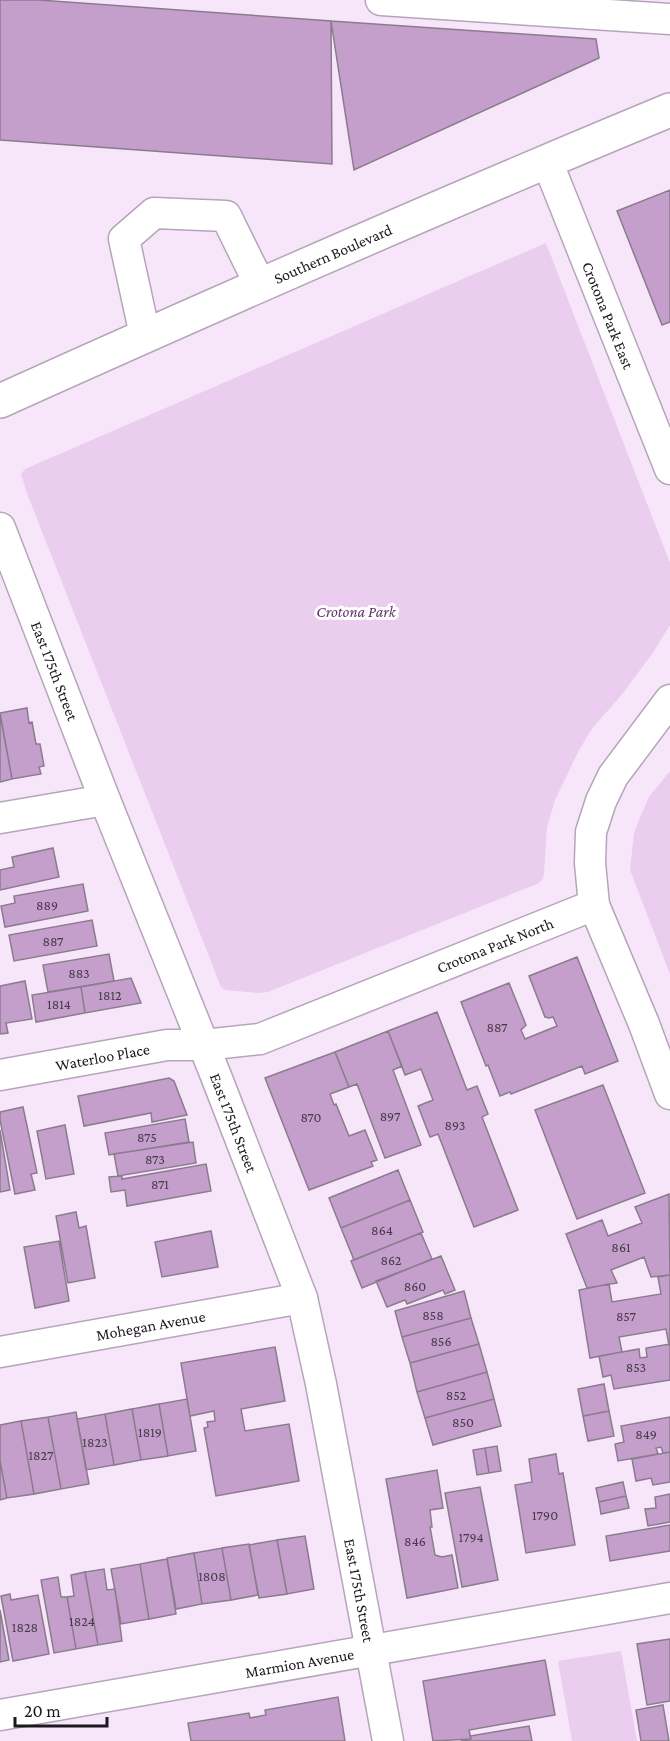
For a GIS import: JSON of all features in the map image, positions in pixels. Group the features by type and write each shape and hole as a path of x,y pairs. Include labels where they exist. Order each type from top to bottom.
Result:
{"main road":[{"name":"Southern Boulevard","path":"0,401 260,285 670,110"}],"street":[{"path":"381,0 670,19"},
{"name":"Crotona Park East","path":"547,161 670,469"},
{"path":"145,335 124,239 154,213 226,216 260,285"},
{"name":"East 175th Street","path":"0,528 302,1298 321,1384 388,1741"},
{"path":"670,700 613,776 601,801 591,832 590,863 594,905 644,1024 670,1094"},
{"path":"0,818 105,800"},
{"name":"Crotona Park North","path":"204,1045 260,1039 594,905"},
{"name":"Waterloo Place","path":"0,1075 167,1045 204,1045"},
{"name":"Mohegan Avenue","path":"0,1352 302,1298"},
{"name":"Marmion Avenue","path":"0,1715 670,1598"}],"green space":[{"name":"Crotona Park","path":"546,243 670,563 670,625 652,654 591,730 578,752 555,800 547,827 544,873 539,883 268,992 225,990 221,987 21,474 25,469"},
{"path":"670,771 670,974 630,870 634,833 642,813 649,797"},
{"path":"621,1651 637,1741 572,1741 558,1661"}],"building":[{"path":"0,0 39,0 331,21 332,164 0,140"},
{"path":"331,21 596,39 599,58 354,170"},
{"path":"670,190 670,322 662,325 617,211"},
{"path":"27,708 36,744 40,744 44,766 39,767 41,774 12,779 0,713"},
{"path":"0,714 12,779 0,782"},
{"path":"53,848 59,877 0,890 0,870 14,867 12,857"},
{"path":"83,884 88,911 5,927 1,906 15,903 14,896"},
{"path":"92,920 97,946 14,961 9,935"},
{"path":"109,954 114,981 48,992 43,965"},
{"path":"577,957 618,1061 585,1074 582,1066 511,1094 510,1092 500,1096 461,1002 509,983 526,1025 521,1030 525,1039 557,1026 553,1017 545,1017 529,976"},
{"path":"131,978 141,1003 85,1013 81,987"},
{"path":"25,981 32,1019 6,1023 8,1033 0,1034 0,986"},
{"path":"81,987 85,1013 36,1022 32,995"},
{"path":"437,1012 467,1090 477,1086 488,1114 482,1117 518,1210 474,1227 438,1134 430,1137 418,1106 433,1100 421,1069 405,1075 388,1031"},
{"path":"388,1031 402,1066 393,1070 421,1145 385,1158 357,1084 349,1087 335,1052"},
{"path":"335,1052 349,1087 330,1094 334,1105 336,1104 349,1136 365,1130 377,1160 371,1162 373,1166 309,1190 265,1078"},
{"path":"169,1078 174,1081 187,1115 152,1122 151,1113 84,1126 78,1096"},
{"path":"603,1085 645,1193 577,1219 535,1110"},
{"path":"23,1107 37,1173 31,1174 35,1190 15,1194 0,1112"},
{"path":"185,1119 189,1142 109,1155 105,1133"},
{"path":"65,1125 74,1174 46,1179 37,1131"},
{"path":"0,1130 10,1190 0,1192"},
{"path":"193,1142 196,1163 118,1176 114,1154"},
{"path":"206,1164 211,1191 127,1206 125,1190 111,1192 109,1177 122,1176 122,1179"},
{"path":"398,1170 410,1200 341,1228 329,1198"},
{"path":"669,1194 670,1275 651,1277 644,1257 611,1270 617,1283 587,1288 566,1234 602,1220 608,1236 642,1223 635,1207"},
{"path":"410,1200 423,1232 354,1260 341,1228"},
{"path":"76,1212 79,1228 86,1226 95,1278 68,1283 56,1216"},
{"path":"211,1231 218,1267 162,1277 155,1242"},
{"path":"421,1233 432,1259 362,1288 351,1261"},
{"path":"59,1241 69,1301 35,1308 24,1247"},
{"path":"441,1256 455,1290 445,1294 443,1290 407,1304 405,1300 387,1307 376,1281"},
{"path":"670,1275 670,1344 666,1329 619,1337 622,1352 590,1358 579,1290 609,1284 612,1302 661,1294 658,1277"},
{"path":"464,1291 471,1318 402,1337 395,1311"},
{"path":"471,1318 479,1344 410,1363 402,1337"},
{"path":"479,1344 487,1372 417,1392 410,1363"},
{"path":"670,1344 670,1380 614,1389 611,1375 603,1377 599,1356 639,1349 640,1358 647,1357 646,1348"},
{"path":"275,1347 285,1401 241,1409 245,1431 289,1424 299,1481 216,1496 204,1428 208,1427 207,1422 215,1421 214,1411 190,1416 181,1363"},
{"path":"487,1372 494,1399 425,1418 417,1392"},
{"path":"604,1384 609,1411 583,1416 578,1389"},
{"path":"187,1399 196,1451 168,1456 159,1404"},
{"path":"494,1399 501,1426 433,1445 425,1418"},
{"path":"159,1404 168,1456 141,1460 132,1409"},
{"path":"132,1409 141,1460 114,1465 105,1414"},
{"path":"609,1411 614,1436 588,1441 583,1416"},
{"path":"76,1412 89,1484 61,1489 48,1417"},
{"path":"105,1414 114,1465 86,1470 77,1419"},
{"path":"48,1417 61,1489 34,1494 21,1421"},
{"path":"670,1417 670,1452 663,1453 661,1447 656,1448 658,1454 618,1461 615,1444 624,1442 621,1426"},
{"path":"21,1421 34,1494 7,1498 0,1461 0,1425"},
{"path":"497,1446 501,1471 489,1473 485,1448"},
{"path":"485,1448 489,1473 477,1475 473,1450"},
{"path":"670,1452 670,1482 653,1485 651,1478 636,1481 632,1459"},
{"path":"556,1454 559,1474 563,1473 575,1545 526,1553 515,1485 532,1482 529,1459"},
{"path":"0,1461 7,1498 0,1500"},
{"path":"437,1470 443,1508 430,1510 432,1527 430,1527 435,1555 442,1557 452,1555 458,1588 407,1598 386,1479"},
{"path":"623,1482 626,1496 599,1502 596,1488"},
{"path":"480,1487 498,1580 462,1587 445,1493"},
{"path":"670,1494 670,1522 648,1526 645,1509 656,1508 655,1497"},
{"path":"626,1496 629,1508 601,1514 599,1502"},
{"path":"670,1525 670,1551 610,1561 606,1536"},
{"path":"305,1536 314,1589 287,1594 277,1540"},
{"path":"277,1540 287,1594 259,1598 249,1545"},
{"path":"249,1544 258,1595 231,1600 222,1548"},
{"path":"222,1548 231,1600 202,1604 194,1553"},
{"path":"194,1553 202,1604 176,1609 167,1558"},
{"path":"167,1559 176,1614 149,1619 140,1564"},
{"path":"140,1564 149,1619 121,1624 111,1569"},
{"path":"104,1569 107,1590 115,1589 122,1641 98,1645 85,1572"},
{"path":"85,1572 98,1645 76,1649 67,1597 74,1596 71,1575"},
{"path":"58,1577 61,1597 67,1597 76,1649 54,1653 41,1580"},
{"path":"10,1594 11,1600 38,1595 49,1654 13,1661 1,1596"},
{"path":"0,1610 9,1660 0,1662"},
{"path":"670,1639 670,1701 647,1705 637,1644"},
{"path":"545,1660 555,1715 469,1730 471,1739 433,1741 423,1681"},
{"path":"338,1697 345,1741 191,1741 188,1723 249,1713 250,1718 266,1715 265,1710"},
{"path":"663,1705 669,1741 641,1741 636,1710"},
{"path":"529,1726 532,1741 461,1741 471,1739 470,1736"}]}
